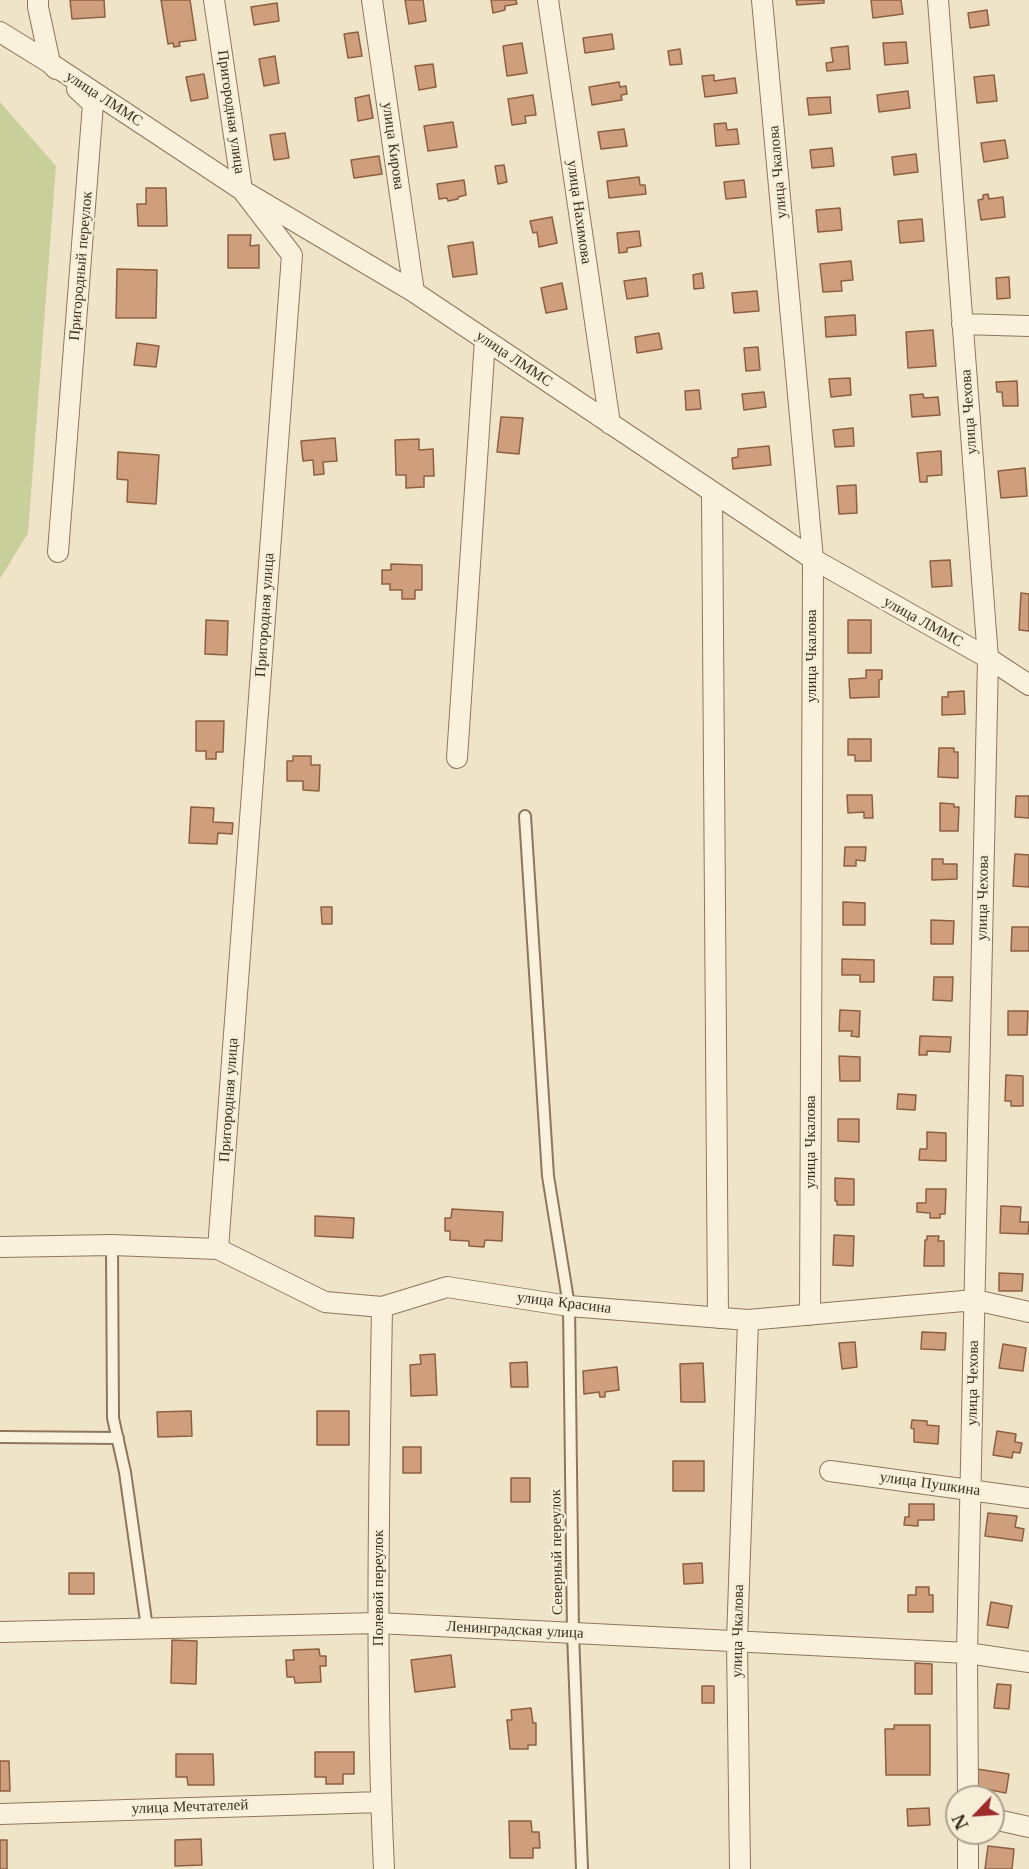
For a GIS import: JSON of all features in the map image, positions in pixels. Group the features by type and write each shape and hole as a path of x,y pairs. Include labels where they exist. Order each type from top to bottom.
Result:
{"street":[{"path":"38,0 50,63"},
{"name":"Пригородная улица","path":"214,0 242,190 291,255 218,1249"},
{"name":"улица Кирова","path":"372,0 414,292"},
{"name":"улица Нахимова","path":"548,0 610,424"},
{"name":"улица Чкалова","path":"762,0 813,559 810,1315"},
{"name":"улица Чехова","path":"938,0 988,658 967,1653 968,1785"},
{"name":"улица ЛММС","path":"0,32 242,190 414,292 813,559 988,658 1029,685"},
{"name":"Пригородный переулок","path":"50,63 93,104 58,552"},
{"path":"962,324 1029,326"},
{"path":"457,758 484,340"},
{"path":"712,492 718,1318"},
{"name":"улица Красина","path":"0,1247 112,1245 218,1249 325,1302 382,1307 447,1287 569,1306 748,1320 975,1300 1029,1312"},
{"name":"Полевой переулок","path":"382,1307 378,1623 384,1869"},
{"name":"улица Чкалова","path":"740,1869 737,1641 748,1320"},
{"name":"улица Пушкина","path":"830,1471 1029,1498"},
{"name":"Ленинградская улица","path":"0,1632 378,1623 967,1653 1029,1662"},
{"name":"улица Мечтателей","path":"0,1814 381,1802"},
{"path":"1005,1822 1029,1827"},
{"path":"968,1845 968,1869"}],"lane":[{"name":"Северный переулок","path":"525,816 548,1176 569,1306 573,1633 582,1869"},
{"path":"112,1245 113,1418 125,1472 147,1628"},
{"path":"0,1437 118,1438"}],"green space":[{"path":"0,102 56,166 28,533 0,579"}],"building":[{"path":"70,0 104,0 105,17 72,19"},
{"path":"161,0 190,0 196,40 179,42 180,46 174,47 173,43 168,44"},
{"path":"405,0 423,0 426,21 409,24"},
{"path":"491,0 516,0 517,4 505,6 505,10 493,13"},
{"path":"796,0 824,0 824,3 797,5"},
{"path":"871,0 901,0 903,14 873,18"},
{"path":"277,3 279,21 254,25 251,7"},
{"path":"987,10 989,25 970,28 968,13"},
{"path":"358,32 362,56 348,58 344,34"},
{"path":"612,34 614,49 585,53 583,38"},
{"path":"906,42 908,63 885,65 883,43"},
{"path":"522,43 527,73 507,76 503,46"},
{"path":"848,46 850,69 827,71 826,63 833,62 831,48"},
{"path":"680,49 682,64 670,65 668,51"},
{"path":"275,56 279,83 264,86 259,59"},
{"path":"433,64 436,87 419,90 415,66"},
{"path":"204,74 208,98 191,101 186,77"},
{"path":"714,75 714,81 735,78 737,93 705,97 702,76"},
{"path":"994,75 997,101 977,103 974,77"},
{"path":"619,82 620,87 626,86 627,94 621,95 622,100 592,105 589,87"},
{"path":"908,91 910,108 879,112 877,95"},
{"path":"369,95 373,118 358,121 355,98"},
{"path":"533,95 536,115 525,116 526,123 512,125 508,99"},
{"path":"830,97 831,113 809,115 807,98"},
{"path":"453,122 457,147 428,151 424,126"},
{"path":"726,123 727,130 737,129 739,144 716,146 714,124"},
{"path":"624,129 627,146 601,149 598,132"},
{"path":"285,133 289,158 274,160 270,135"},
{"path":"1005,140 1008,158 984,162 981,143"},
{"path":"832,148 834,166 812,168 810,150"},
{"path":"916,154 918,172 894,175 892,157"},
{"path":"379,156 382,174 354,178 351,160"},
{"path":"504,165 507,182 498,184 495,166"},
{"path":"639,177 640,185 645,185 646,194 609,198 607,181"},
{"path":"464,180 466,195 448,201 447,198 439,199 437,184"},
{"path":"744,180 746,197 726,199 724,182"},
{"path":"146,188 166,188 167,226 138,226 137,204 146,204"},
{"path":"988,194 989,199 1003,197 1005,217 981,220 978,200"},
{"path":"840,208 842,230 818,232 816,210"},
{"path":"552,217 557,243 539,247 537,232 533,233 530,221"},
{"path":"922,219 924,241 900,243 898,221"},
{"path":"639,231 641,246 627,248 627,252 619,253 617,233"},
{"path":"228,235 251,235 250,246 259,245 259,268 228,268"},
{"path":"473,242 477,274 453,277 448,246"},
{"path":"851,261 853,280 841,281 842,291 823,292 820,264"},
{"path":"117,269 157,270 156,318 116,318"},
{"path":"702,273 704,288 694,289 693,275"},
{"path":"1009,277 1010,298 997,299 996,278"},
{"path":"646,278 648,296 627,299 624,281"},
{"path":"562,283 567,309 546,313 541,288"},
{"path":"757,291 759,311 734,313 732,293"},
{"path":"855,315 856,335 826,337 825,317"},
{"path":"933,330 936,366 908,368 906,332"},
{"path":"659,333 662,349 637,353 635,337"},
{"path":"137,343 159,346 156,367 134,365"},
{"path":"758,347 760,370 746,371 744,348"},
{"path":"850,378 851,395 831,397 829,379"},
{"path":"1017,381 1018,406 1003,406 1002,392 997,392 996,382"},
{"path":"699,390 701,409 686,410 685,391"},
{"path":"764,392 766,407 744,410 742,394"},
{"path":"923,394 924,398 938,397 940,415 912,417 910,395"},
{"path":"501,417 523,418 519,454 497,452"},
{"path":"853,428 854,446 835,447 833,430"},
{"path":"335,438 337,461 323,462 324,474 314,475 313,460 303,461 301,441"},
{"path":"419,439 419,450 433,449 434,476 424,476 424,487 406,488 406,475 396,475 395,440"},
{"path":"769,446 771,465 733,469 732,458 738,457 738,449"},
{"path":"941,451 942,475 927,476 927,482 920,482 917,453"},
{"path":"118,452 159,455 156,504 127,502 128,480 117,479"},
{"path":"1025,468 1027,496 1001,498 998,471"},
{"path":"856,485 857,513 839,514 837,486"},
{"path":"950,560 952,586 932,587 930,561"},
{"path":"391,564 422,565 422,590 415,590 415,599 402,599 402,590 390,590 390,584 382,584 382,570 391,570"},
{"path":"1021,593 1029,594 1029,631 1019,630"},
{"path":"206,620 228,621 227,655 205,654"},
{"path":"848,620 871,620 871,653 848,653"},
{"path":"866,670 882,670 882,679 879,680 879,697 850,698 849,679 866,678"},
{"path":"964,691 965,714 942,715 942,697 948,697 948,692"},
{"path":"196,721 224,721 223,752 216,752 216,759 206,759 206,751 196,751"},
{"path":"848,739 871,739 871,761 855,761 855,755 848,755"},
{"path":"939,748 954,748 954,752 958,752 958,778 938,777"},
{"path":"293,756 311,756 311,765 320,765 319,791 303,790 303,781 287,781 287,761 293,761"},
{"path":"847,795 872,795 873,818 864,818 864,812 848,813"},
{"path":"1016,796 1029,796 1029,818 1015,817"},
{"path":"940,803 954,804 954,807 959,807 958,831 940,831"},
{"path":"191,807 214,808 213,822 233,823 232,834 218,833 217,844 189,843"},
{"path":"845,847 866,847 865,861 856,860 856,866 844,866"},
{"path":"1015,854 1029,855 1029,887 1013,886"},
{"path":"932,859 943,859 943,864 957,864 957,879 932,880"},
{"path":"843,902 865,903 865,925 843,925"},
{"path":"321,907 332,907 332,924 322,924"},
{"path":"931,920 954,921 953,944 931,944"},
{"path":"1012,927 1029,927 1029,951 1011,951"},
{"path":"842,959 874,960 874,982 860,982 860,975 842,975"},
{"path":"934,977 953,977 952,1001 933,1000"},
{"path":"840,1010 860,1011 859,1037 851,1036 852,1031 839,1031"},
{"path":"1008,1011 1028,1011 1027,1035 1008,1035"},
{"path":"920,1036 951,1037 950,1052 927,1051 927,1055 919,1055"},
{"path":"839,1056 860,1057 860,1081 840,1081"},
{"path":"1006,1075 1023,1076 1023,1106 1011,1106 1011,1101 1005,1101"},
{"path":"898,1094 916,1095 915,1110 897,1109"},
{"path":"838,1119 859,1119 859,1142 838,1141"},
{"path":"927,1132 946,1133 946,1161 919,1160 920,1149 927,1149"},
{"path":"835,1178 854,1179 854,1205 837,1205"},
{"path":"926,1189 946,1189 945,1214 940,1214 940,1218 930,1218 930,1213 917,1212 917,1203 926,1203"},
{"path":"1001,1206 1021,1207 1020,1222 1029,1222 1028,1234 1000,1233"},
{"path":"452,1209 503,1212 502,1241 485,1240 484,1247 469,1246 469,1241 450,1240 450,1231 445,1231 445,1218 451,1218"},
{"path":"315,1216 354,1218 353,1238 315,1236"},
{"path":"834,1235 854,1236 853,1266 833,1265"},
{"path":"927,1236 939,1236 938,1241 944,1241 944,1266 924,1266"},
{"path":"999,1273 1023,1274 1022,1291 999,1291"},
{"path":"922,1332 946,1333 945,1350 921,1349"},
{"path":"855,1342 857,1367 842,1369 839,1343"},
{"path":"1003,1344 1026,1348 1023,1371 999,1368"},
{"path":"435,1354 437,1395 411,1396 410,1365 421,1364 420,1355"},
{"path":"527,1362 528,1387 511,1387 510,1363"},
{"path":"703,1363 705,1402 681,1402 680,1364"},
{"path":"617,1367 619,1390 605,1392 605,1397 600,1397 599,1392 584,1394 583,1371"},
{"path":"191,1411 192,1436 158,1437 157,1412"},
{"path":"317,1411 349,1411 349,1445 317,1445"},
{"path":"912,1420 927,1421 927,1425 939,1426 938,1444 914,1442"},
{"path":"997,1431 1016,1434 1015,1442 1022,1443 1020,1453 1013,1452 1012,1458 993,1455"},
{"path":"403,1447 421,1447 421,1473 403,1473"},
{"path":"673,1461 704,1461 704,1491 673,1491"},
{"path":"511,1478 530,1478 530,1502 511,1502"},
{"path":"909,1504 934,1504 934,1520 918,1520 918,1526 904,1525 905,1517 909,1517"},
{"path":"988,1513 1017,1516 1015,1527 1024,1529 1022,1541 985,1536"},
{"path":"702,1563 703,1583 684,1584 683,1564"},
{"path":"69,1573 94,1573 94,1594 69,1594"},
{"path":"916,1587 929,1587 929,1595 933,1595 933,1612 908,1612 908,1595 916,1595"},
{"path":"991,1602 1012,1606 1008,1628 987,1625"},
{"path":"172,1640 197,1641 196,1684 171,1683"},
{"path":"319,1649 320,1656 326,1656 326,1666 320,1666 321,1682 295,1683 294,1677 287,1677 286,1660 294,1660 293,1650"},
{"path":"451,1655 455,1687 415,1692 411,1660"},
{"path":"915,1663 932,1664 932,1694 915,1694"},
{"path":"997,1684 1011,1685 1009,1709 994,1708"},
{"path":"702,1686 714,1686 714,1703 702,1703"},
{"path":"531,1708 533,1723 536,1723 536,1745 528,1745 528,1749 510,1749 507,1720 512,1720 511,1710"},
{"path":"894,1725 930,1725 930,1775 886,1775 885,1729 894,1729"},
{"path":"315,1752 354,1752 354,1774 343,1774 343,1784 326,1784 326,1777 315,1777"},
{"path":"176,1754 213,1754 214,1785 188,1785 187,1777 176,1777"},
{"path":"0,1761 9,1761 10,1791 0,1791"},
{"path":"977,1769 1009,1774 1006,1793 1005,1785 974,1785"},
{"path":"929,1808 930,1825 908,1826 907,1809"},
{"path":"509,1821 531,1821 532,1832 539,1832 540,1848 533,1848 533,1858 510,1858"},
{"path":"201,1839 202,1865 175,1866 175,1840"},
{"path":"0,1840 7,1840 7,1869 0,1869"},
{"path":"988,1846 1014,1849 1012,1869 985,1869"}]}
